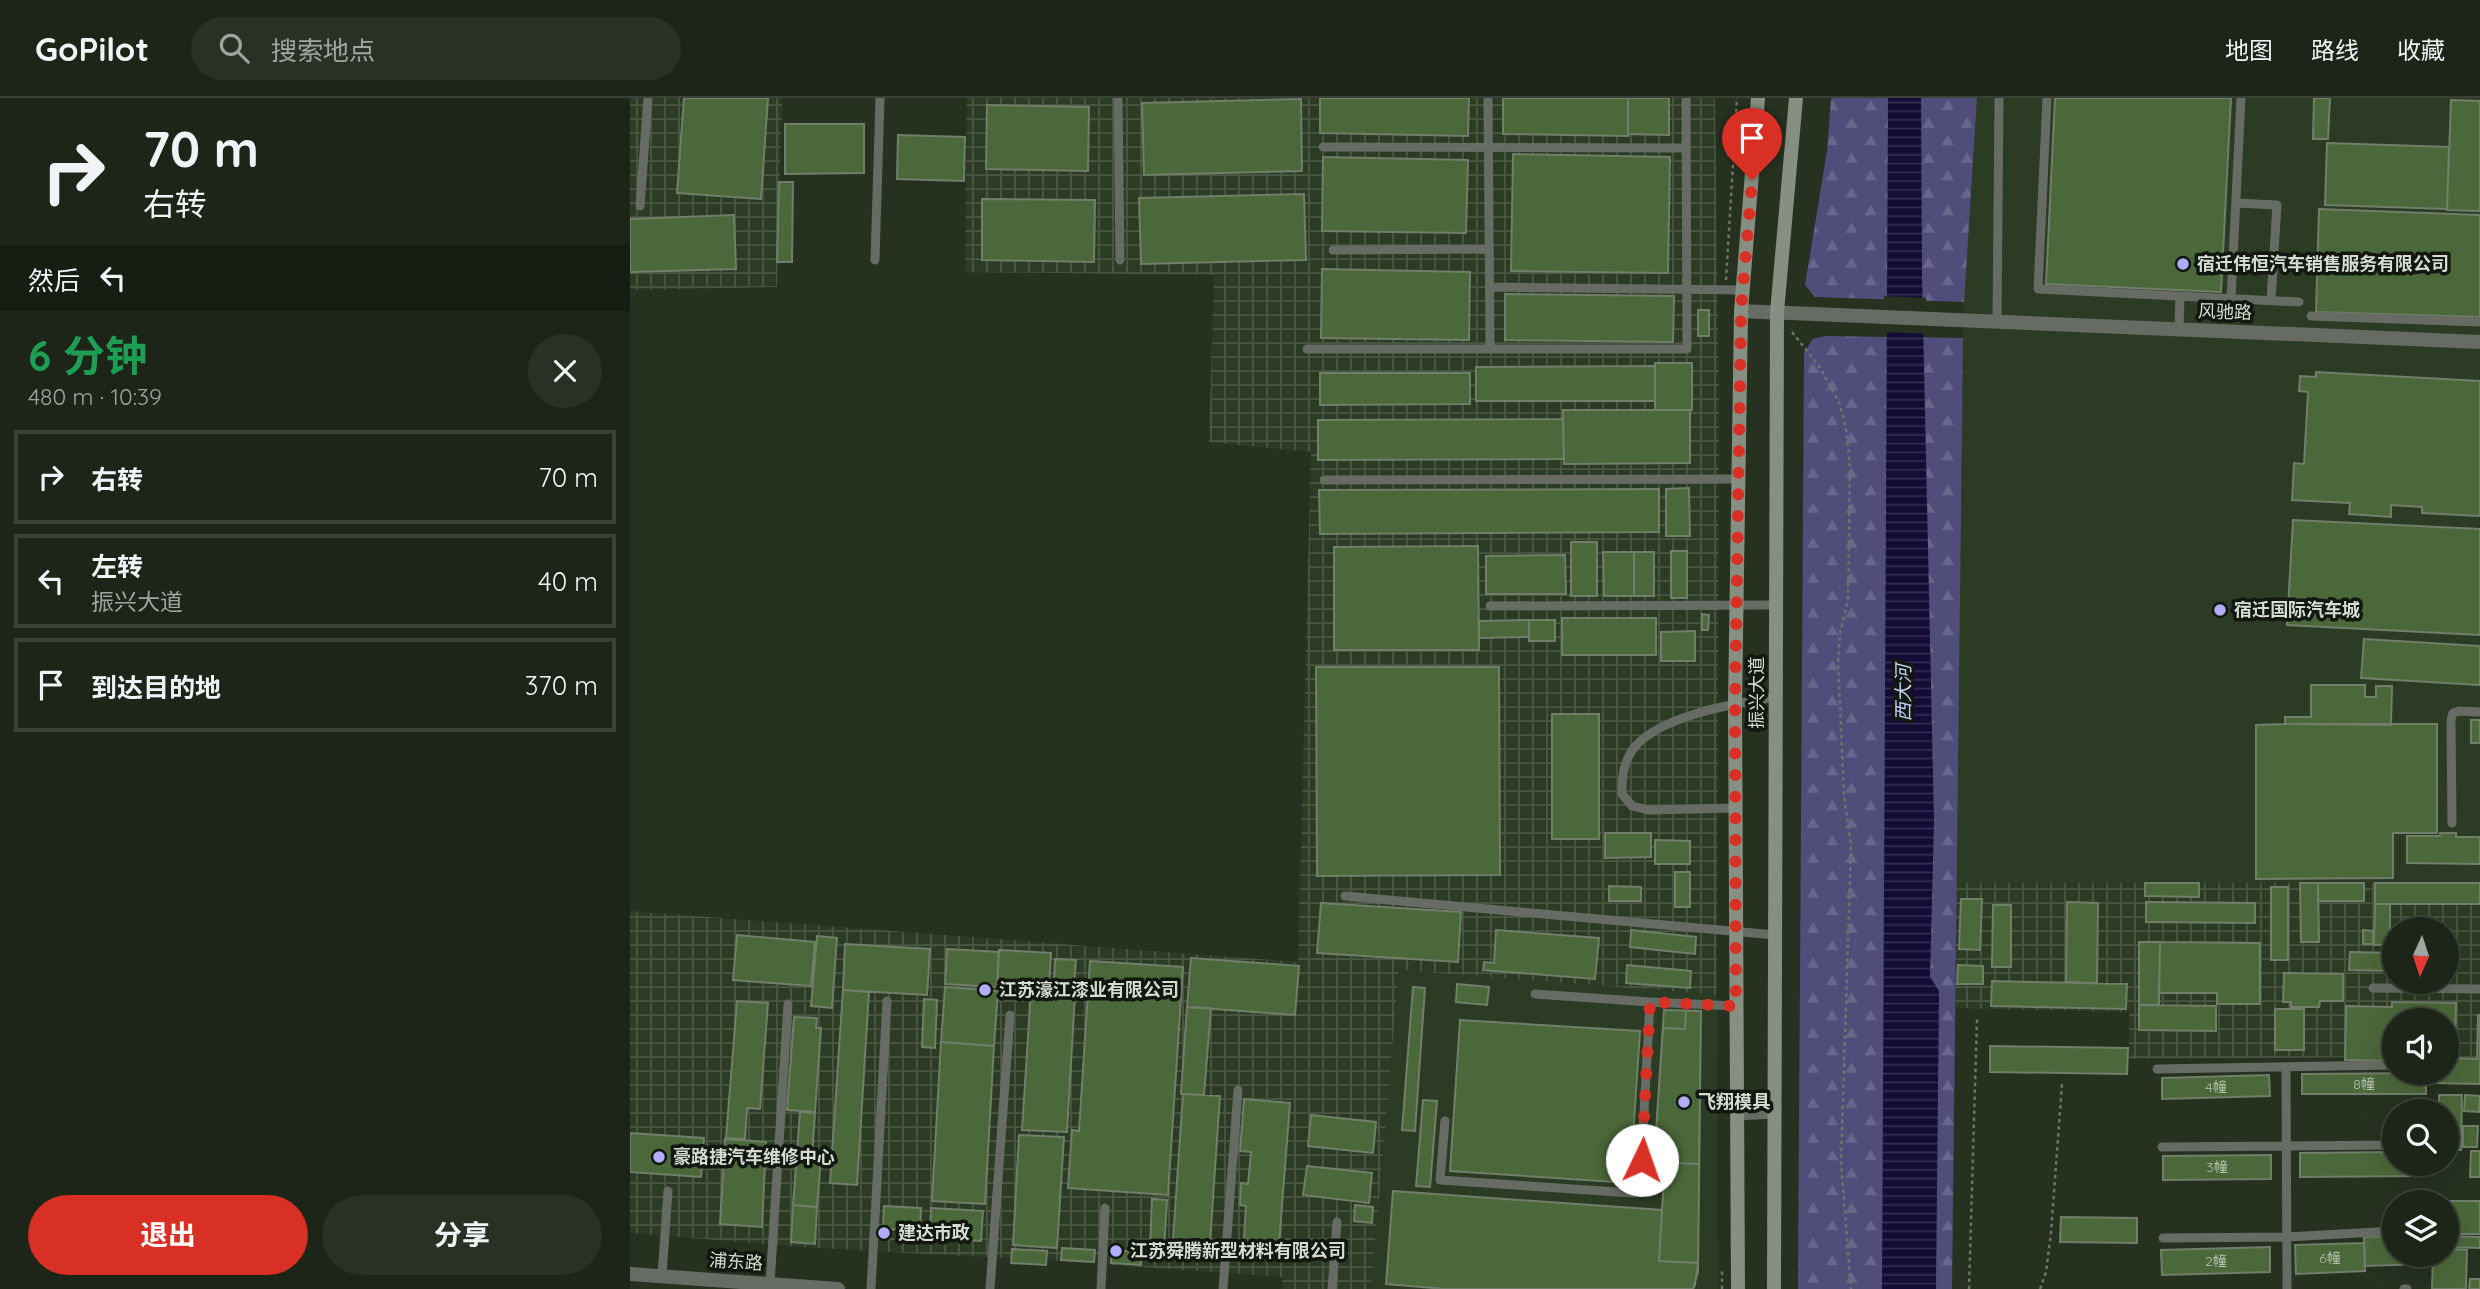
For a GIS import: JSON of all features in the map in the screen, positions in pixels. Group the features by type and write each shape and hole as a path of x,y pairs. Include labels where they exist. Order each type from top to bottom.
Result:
{"main road":[{"name":"振兴大道","path":"1738,1289 1735,703 1738,479 1741,311 1758,98"},
{"name":"振兴大道","path":"1774,1289 1777,312 1796,98"}],"street":[{"name":"风驰路","path":"1741,311 2480,342"},
{"name":"浦东路","path":"630,1274 838,1289"}],"lane":[{"path":"640,206 648,98"},
{"path":"876,260 880,98"},
{"path":"1118,98 1120,260"},
{"path":"1488,98 1490,349"},
{"path":"1307,349 1687,349 1686,98"},
{"path":"1997,321 1999,98"},
{"path":"2047,98 2038,289 2299,302"},
{"path":"2231,299 2242,98"},
{"path":"1324,147 1686,148"},
{"path":"2236,203 2277,205 2272,300"},
{"path":"1334,250 1489,250"},
{"path":"1489,287 1743,290"},
{"path":"2179,329 2180,296"},
{"path":"2311,316 2480,323"},
{"path":"2430,340 2431,321"},
{"path":"1324,480 1738,479"},
{"path":"1490,606 1776,605"},
{"path":"1735,808 1648,810 1632,806 1622,794 1623,769 1632,750 1653,733 1680,719 1735,703 1776,697"},
{"path":"2452,823 2453,713 2480,712"},
{"path":"1345,896 1775,934"},
{"path":"2373,988 2480,989"},
{"path":"1535,994 1736,1006"},
{"path":"871,1289 887,1001"},
{"path":"1445,1121 1440,1180 1633,1194 1640,1187 1650,1002"},
{"path":"771,1284 788,1004"},
{"path":"990,1289 1010,1015"},
{"path":"2157,1069 2382,1065"},
{"path":"2286,1067 2287,1289"},
{"path":"1223,1289 1237,1090"},
{"path":"1736,1116 1775,1114"},
{"path":"2162,1147 2382,1145"},
{"path":"662,1276 668,1191"},
{"path":"1101,1289 1105,1208"},
{"path":"1332,1289 1337,1222"},
{"path":"2164,1238 2287,1237 2382,1232"}],"path":[{"path":"1777,312 1819,366 1840,404 1848,446 1848,600 1840,634 1838,663 1844,795 1851,845 1841,1162 1851,1289"},
{"path":"1969,1289 1977,1018"},
{"path":"2040,1289 2046,1272 2052,1233 2062,1084"}],"shaded area":[{"path":"630,98 782,98 777,287 630,290"},
{"path":"967,98 1715,98 1719,408 1717,995 1399,970 1371,1289 1282,1289 1282,1277 816,1248 630,1233 630,911 1298,962 1311,452 1209,442 1214,275 965,272"},
{"name":"宿迁国际汽车城","path":"1966,98 2480,98 2480,883 1956,883"},
{"path":"1956,883 2480,883 2480,1085 2459,1085 2459,1008 2382,1008 2382,1057 2129,1059 2129,1012 1955,1008"},
{"path":"1399,970 1717,995 1718,1289 1371,1289"}],"green space":[{"path":"1831,98 1977,98 1964,302 1815,297 1805,285 1827,151"},
{"path":"1825,336 1963,338 1952,1289 1798,1289 1804,353 1813,339"}],"water":[{"name":"西大河","path":"1888,98 1921,98 1922,276 1934,821 1930,977 1939,991 1936,1289 1882,1289"}],"pier":[{"path":"1884,296 1926,298 1927,334 1884,332"}],"building":[{"path":"684,98 768,98 761,199 677,193"},
{"path":"1320,98 1469,98 1468,136 1320,133"},
{"path":"1503,98 1628,98 1628,136 1503,134"},
{"path":"1628,98 1669,98 1669,135 1628,134"},
{"path":"2055,98 2231,98 2221,292 2046,284"},
{"path":"2314,98 2330,98 2328,139 2313,139"},
{"path":"1301,99 1302,171 1144,175 1142,103"},
{"path":"2451,100 2480,101 2480,211 2447,210"},
{"path":"987,105 1089,107 1088,171 986,169"},
{"path":"785,124 864,124 864,173 785,174"},
{"path":"898,135 965,137 964,181 897,179"},
{"path":"2327,143 2449,147 2447,209 2325,205"},
{"path":"1513,154 1670,157 1668,273 1511,271"},
{"path":"1323,157 1468,160 1466,233 1322,231"},
{"path":"779,182 793,182 792,262 777,262"},
{"path":"1304,194 1306,260 1141,264 1139,198"},
{"path":"982,199 1095,200 1094,262 982,260"},
{"path":"2319,209 2480,215 2480,317 2316,312"},
{"path":"734,215 736,269 630,272 630,219"},
{"path":"1322,269 1470,272 1469,340 1321,338"},
{"path":"1505,294 1674,296 1673,342 1505,340"},
{"path":"1698,310 1709,310 1709,336 1698,336"},
{"path":"1655,363 1692,363 1692,410 1655,410"},
{"path":"1655,366 1655,401 1476,401 1476,367"},
{"path":"2316,372 2480,381 2480,516 2422,513 2422,507 2391,505 2391,517 2349,514 2350,503 2292,500 2294,463 2304,464 2308,392 2299,391 2300,376 2316,377"},
{"path":"1320,373 1470,373 1470,404 1320,405"},
{"path":"1563,410 1690,410 1690,463 1564,464"},
{"path":"1563,419 1564,459 1318,460 1318,420"},
{"path":"1689,488 1690,536 1666,536 1666,489"},
{"path":"1659,489 1659,532 1320,534 1319,490"},
{"path":"2293,520 2480,529 2480,635 2287,625"},
{"path":"1571,542 1597,542 1597,596 1571,596"},
{"path":"1478,546 1479,650 1334,650 1334,547"},
{"path":"1671,551 1687,551 1687,598 1671,598"},
{"path":"1603,552 1634,552 1634,596 1604,596"},
{"path":"1634,552 1654,552 1654,596 1634,596"},
{"path":"1565,555 1566,594 1486,594 1486,556"},
{"path":"1702,614 1709,615 1708,630 1702,630"},
{"path":"1562,618 1656,618 1656,655 1562,655"},
{"path":"1529,620 1529,637 1479,638 1479,621"},
{"path":"1529,620 1555,620 1555,641 1529,641"},
{"path":"1695,631 1695,661 1661,661 1661,632"},
{"path":"2364,639 2480,646 2480,685 2361,678"},
{"path":"1316,667 1499,667 1500,875 1317,876"},
{"path":"2311,685 2365,685 2365,697 2376,697 2376,686 2392,686 2391,725 2285,724 2285,717 2311,717"},
{"path":"1552,714 1599,714 1599,839 1552,839"},
{"path":"2471,720 2480,720 2480,743 2471,743"},
{"path":"2437,724 2437,833 2393,833 2393,878 2256,879 2256,725"},
{"path":"1605,833 1651,833 1651,857 1605,858"},
{"path":"2440,833 2456,833 2456,837 2480,837 2480,864 2407,863 2407,836 2440,836"},
{"path":"1655,840 1690,841 1690,864 1655,864"},
{"path":"1675,872 1690,872 1690,907 1675,907"},
{"path":"2145,883 2199,883 2199,897 2145,896"},
{"path":"2300,883 2318,883 2319,942 2301,942"},
{"path":"2318,883 2364,883 2364,901 2318,901"},
{"path":"2375,883 2480,883 2480,904 2375,904"},
{"path":"1609,886 1641,887 1641,901 1609,901"},
{"path":"2271,887 2288,887 2288,960 2271,960"},
{"path":"1961,899 1982,899 1980,950 1959,949"},
{"path":"2067,902 2098,903 2097,983 2066,982"},
{"path":"2146,902 2255,903 2255,923 2146,922"},
{"path":"1321,903 1461,912 1458,962 1317,953"},
{"path":"2375,904 2390,904 2390,917 2382,917 2382,945 2374,945"},
{"path":"1993,905 2011,905 2011,967 1992,967"},
{"path":"1496,930 1599,938 1595,979 1483,970 1484,962 1494,963"},
{"path":"1631,930 1696,937 1695,954 1630,947"},
{"path":"2363,930 2373,931 2373,944 2363,944"},
{"path":"737,935 815,942 811,986 733,980"},
{"path":"817,936 837,938 832,1008 811,1006"},
{"path":"2139,942 2160,942 2159,1005 2139,1005"},
{"path":"2160,942 2260,943 2260,1004 2217,1004 2217,993 2159,993"},
{"path":"845,944 930,949 927,995 843,990"},
{"path":"947,949 999,952 997,987 945,984"},
{"path":"999,950 1051,953 1049,988 997,985"},
{"path":"2350,952 2382,953 2382,971 2349,970"},
{"path":"1191,958 1299,966 1295,1015 1187,1007"},
{"path":"1055,959 1076,960 1074,985 1054,984"},
{"path":"1090,961 1183,967 1168,1195 1068,1188 1072,1130 1079,1131"},
{"path":"1627,965 1691,971 1690,988 1626,983"},
{"path":"1958,965 1983,966 1983,984 1957,984"},
{"path":"2284,973 2343,974 2343,1001 2320,1001 2319,1007 2291,1007 2291,1002 2283,1002"},
{"path":"1992,981 2127,984 2126,1009 1991,1006"},
{"path":"1457,984 1489,987 1487,1005 1456,1002"},
{"path":"945,987 998,991 994,1046 941,1042"},
{"path":"1413,987 1425,988 1415,1131 1402,1130"},
{"path":"843,990 869,992 857,1185 830,1183"},
{"path":"1031,991 1075,994 1067,1132 1022,1130"},
{"path":"924,999 937,1000 935,1048 922,1047"},
{"path":"737,1001 768,1003 760,1109 747,1108 745,1139 726,1138"},
{"path":"2392,1002 2456,1003 2456,1008 2382,1008 2382,1061 2345,1060 2346,1006 2392,1007"},
{"path":"2139,1005 2216,1006 2216,1031 2139,1030"},
{"path":"1187,1007 1211,1008 1204,1095 1181,1094"},
{"path":"2275,1009 2304,1009 2304,1050 2275,1050"},
{"path":"1664,1010 1701,1011 1698,1272 1693,1289 1445,1289 1386,1284 1393,1191 1662,1210 1665,1162 1654,1162"},
{"path":"1686,1011 1701,1011 1699,1164 1654,1162 1663,1028 1685,1029"},
{"path":"2480,1015 2480,1084 2459,1084 2459,1058 2477,1059"},
{"path":"794,1017 817,1018 816,1028 821,1028 815,1112 787,1110"},
{"path":"1460,1020 1640,1031 1630,1183 1450,1171"},
{"path":"941,1042 994,1046 985,1204 932,1201"},
{"path":"1990,1046 2128,1048 2127,1074 1990,1072"},
{"path":"2382,1073 2382,1085 2426,1085 2426,1094 2302,1094 2302,1074"},
{"path":"2269,1075 2270,1096 2162,1099 2162,1078"},
{"path":"1183,1094 1220,1096 1209,1257 1172,1254"},
{"path":"2439,1095 2462,1095 2461,1150 2459,1099 2439,1099"},
{"path":"2465,1095 2480,1096 2479,1112 2464,1111"},
{"path":"1244,1099 1290,1103 1278,1257 1243,1255 1246,1206 1240,1205 1241,1183 1248,1184 1251,1152 1240,1151"},
{"path":"1423,1100 1437,1101 1430,1187 1416,1186"},
{"path":"800,1112 815,1113 812,1157 821,1157 817,1207 793,1205"},
{"path":"1311,1115 1376,1122 1373,1153 1308,1146"},
{"path":"2463,1126 2478,1126 2477,1147 2463,1147"},
{"path":"630,1133 704,1138 701,1177 630,1172"},
{"path":"1019,1135 1064,1137 1057,1248 1013,1245"},
{"path":"725,1139 766,1142 762,1227 720,1224"},
{"path":"2471,1151 2480,1151 2480,1177 2470,1177"},
{"path":"2382,1152 2382,1176 2423,1176 2300,1177 2300,1153"},
{"path":"2271,1155 2271,1179 2163,1180 2163,1156"},
{"path":"1307,1166 1372,1173 1369,1203 1303,1195"},
{"path":"1393,1191 1662,1210 1659,1261 1698,1263 1695,1285 1693,1289 1445,1289 1386,1284"},
{"path":"1152,1199 1167,1200 1164,1249 1150,1248"},
{"path":"2459,1201 2480,1201 2480,1234 2459,1234"},
{"path":"793,1205 817,1207 815,1244 791,1242"},
{"path":"1355,1205 1373,1207 1372,1223 1354,1221"},
{"path":"884,1206 921,1208 920,1231 883,1229"},
{"path":"931,1208 983,1211 981,1241 930,1238"},
{"path":"2061,1217 2137,1218 2137,1243 2060,1242"},
{"path":"2382,1236 2382,1265 2365,1266 2364,1237"},
{"path":"2459,1236 2480,1237 2480,1248 2459,1247"},
{"path":"2364,1243 2365,1271 2296,1274 2295,1245"},
{"path":"2270,1247 2270,1272 2162,1275 2161,1250"},
{"path":"1062,1248 1095,1250 1094,1262 1061,1260"},
{"path":"1012,1249 1047,1251 1046,1265 1011,1263"},
{"path":"1112,1250 1142,1252 1141,1265 1111,1263"},
{"path":"2459,1250 2467,1250 2466,1289 2432,1289 2433,1267 2459,1267"},
{"path":"2470,1279 2480,1279 2480,1289 2469,1289"}],"place":[{"name":"宿迁伟恒汽车销售服务有限公司","path":"2183,264"},
{"name":"宿迁国际汽车城","path":"2220,610"},
{"name":"江苏濠江漆业有限公司","path":"985,990"},
{"name":"飞翔模具","path":"1684,1102"},
{"name":"豪路捷汽车维修中心","path":"659,1157"},
{"name":"建达市政","path":"884,1233"},
{"name":"江苏舜腾新型材料有限公司","path":"1116,1251"}],"route":[{"path":"1642,1160 1650,1002 1736,1006 1735,703 1741,311 1752,180"}]}
